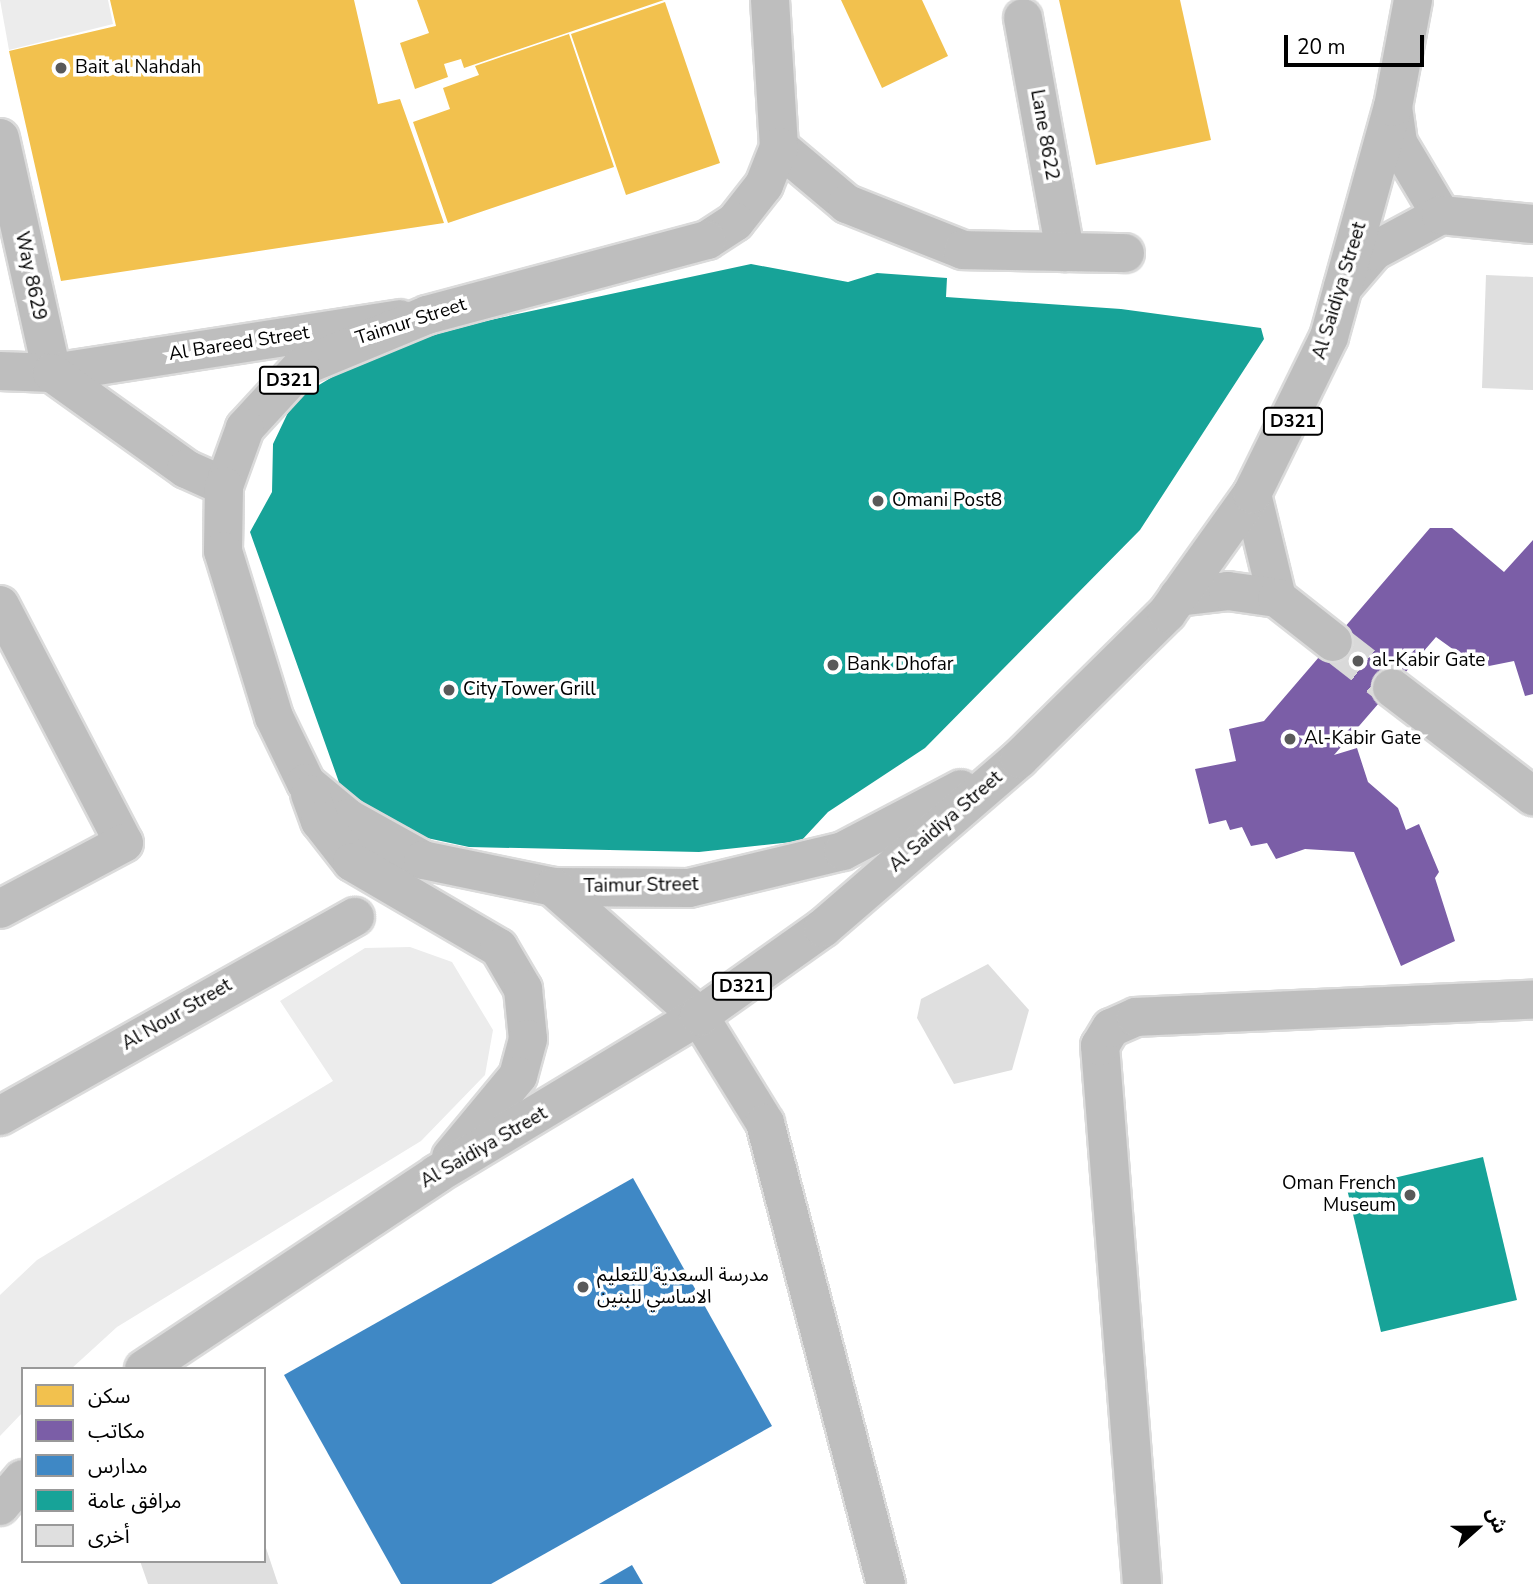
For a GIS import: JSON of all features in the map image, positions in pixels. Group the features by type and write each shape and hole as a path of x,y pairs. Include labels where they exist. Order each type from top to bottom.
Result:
{"main road":[{"name":"Taimur Street","path":"437,1174 518,1076 528,1039 523,989 499,948 352,862 320,821 306,783 274,718 223,551 224,486 245,428 301,367 354,340 427,315 707,240 735,222 764,185 779,148 770,0"},
{"name":"Al Saidiya Street","path":"147,1367 437,1174 699,1016 823,928 1019,759 1178,597 1252,494 1296,416 1343,287 1393,107 1413,0"},
{"name":"Lane 8622","path":"1023,18 1065,251"},
{"path":"1393,107 1398,143 1441,215"},
{"name":"Way 8629","path":"0,138 52,373"},
{"path":"779,148 847,204 963,250 1125,253"},
{"path":"1343,287 1374,251 1441,215 1533,224"},
{"name":"Al Bareed Street","path":"0,371 52,373 427,315"},
{"path":"52,373 186,469 224,486"},
{"path":"1252,494 1278,598"},
{"path":"1178,597 1228,591 1278,598 1333,642"},
{"path":"0,605 124,844 0,909"},
{"path":"1392,688 1533,796"},
{"name":"Taimur Street","path":"306,783 348,818 424,860 553,887 689,888 758,874 843,851 1019,759"},
{"path":"553,887 699,1016 765,1123 886,1584"},
{"name":"Al Nour Street","path":"0,1116 355,917"},
{"path":"1143,1584 1100,1046 1111,1028 1136,1017 1533,1000"},
{"path":"0,1506 21,1481"}],"shaded area":[{"path":"0,0 108,0 113,24 9,50"},
{"path":"410,947 452,962 493,1030 485,1075 421,1141 117,1327 73,1367 21,1367 21,1414 0,1436 0,1295 37,1260 333,1081 280,1001 365,948"}],"building: سكن":[{"path":"110,0 354,0 378,104 400,99 444,223 61,281 9,51 116,26"},
{"path":"417,0 664,0 464,68 461,59 444,64 448,77 415,89 400,43 429,33"},
{"path":"841,0 922,0 948,56 882,88"},
{"path":"1059,0 1180,0 1211,140 1096,165"},
{"path":"665,2 720,163 626,195 571,34"},
{"path":"569,34 614,167 448,223 413,122 450,109 443,88 479,75 475,66"}],"building: مكاتب":[{"name":"Al-Kabir Gate","path":"1430,528 1452,528 1504,572 1533,540 1533,694 1525,696 1514,661 1479,668 1436,637 1334,755 1357,748 1368,782 1398,808 1406,830 1419,824 1439,872 1435,878 1455,941 1401,966 1354,852 1305,849 1276,859 1267,843 1251,846 1242,827 1230,830 1226,820 1209,824 1195,769 1236,761 1229,729 1264,721"}],"building: مدارس":[{"name":"مدرسة السعدية للتعليم الاساسي للبنين","path":"633,1178 772,1426 491,1584 401,1584 284,1375"},
{"path":"632,1565 643,1584 599,1584"}],"building: مرافق عامة":[{"path":"751,264 848,282 877,273 947,278 946,297 1121,309 1261,328 1264,339 1140,530 925,748 828,812 801,841 699,852 469,847 399,832 341,788 250,532 272,492 273,444 294,400 392,341"},
{"path":"1483,1157 1517,1300 1381,1332 1347,1189"}],"building: أخرى":[{"path":"1486,275 1533,277 1533,390 1482,388"},
{"path":"988,964 1029,1010 1012,1070 954,1084 917,1018 921,999"},
{"path":"266,1548 278,1584 148,1584 141,1563 266,1563"}],"tunnel":[{"path":"1333,642 1392,688"}],"place":[{"name":"Bait al Nahdah","path":"61,68"},
{"name":"Omani Post8","path":"878,501"},
{"name":"al-Kabir Gate","path":"1358,661"},
{"name":"Bank Dhofar","path":"833,665"},
{"name":"City Tower Grill","path":"449,690"},
{"name":"Al-Kabir Gate","path":"1290,739"},
{"name":"Oman French Museum","path":"1410,1195"},
{"name":"مدرسة السعدية للتعليم الاساسي للبنين","path":"583,1287"}]}
